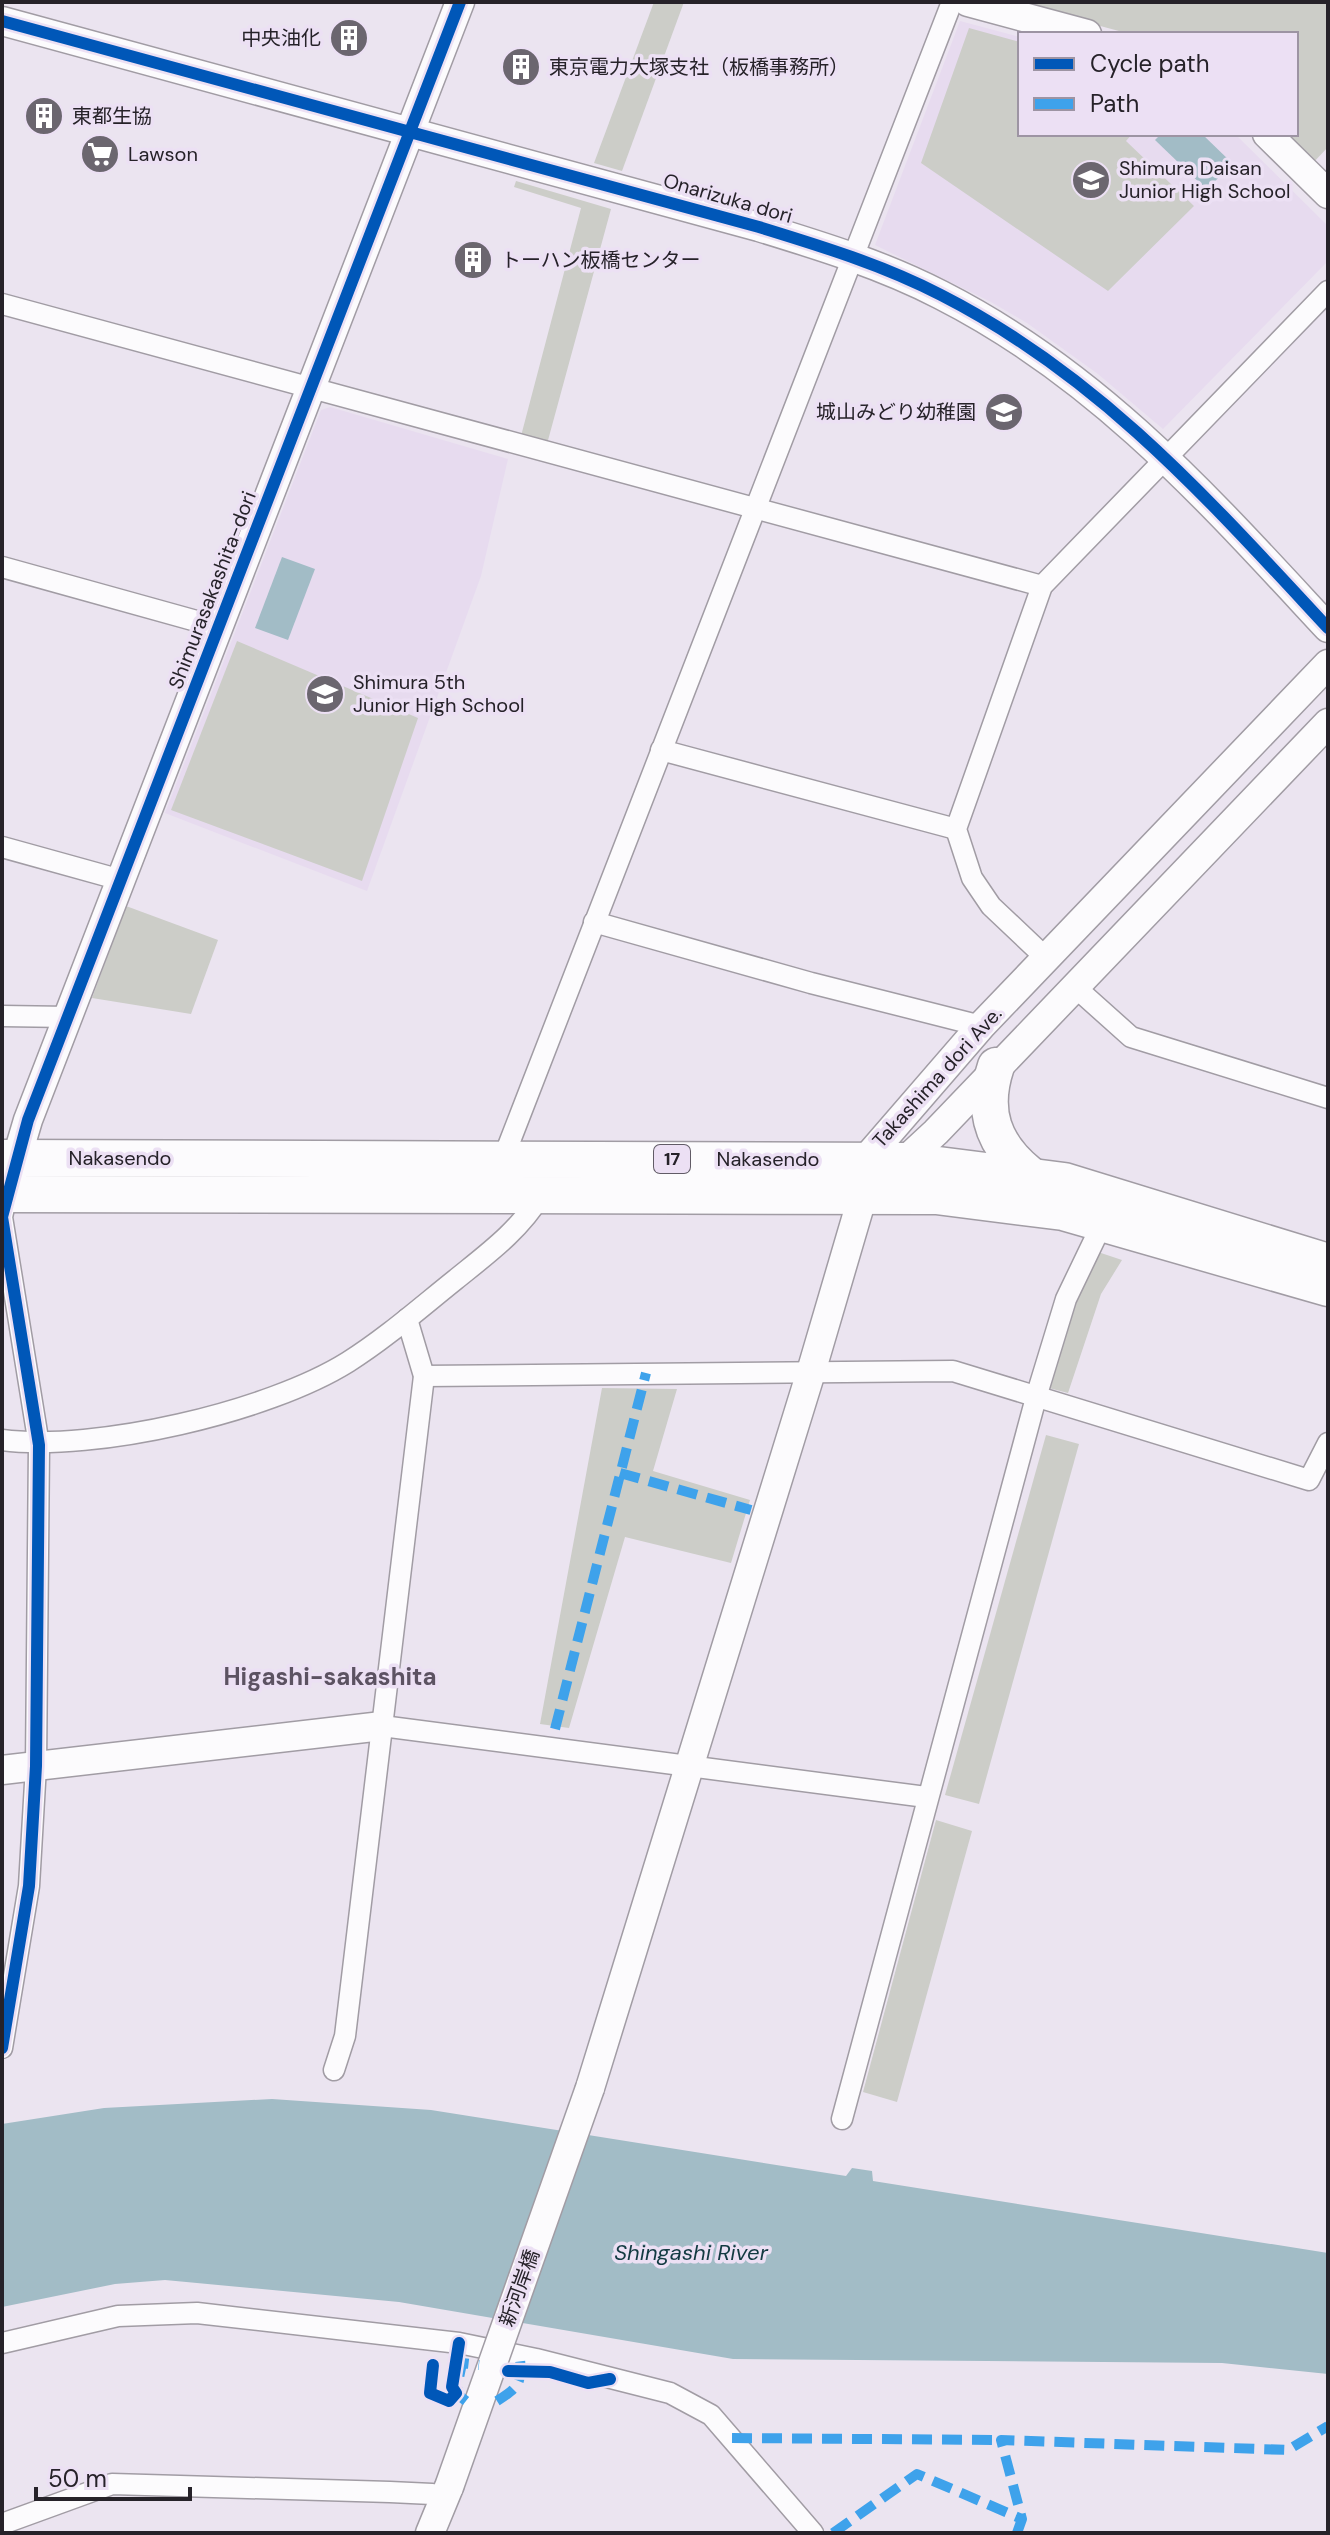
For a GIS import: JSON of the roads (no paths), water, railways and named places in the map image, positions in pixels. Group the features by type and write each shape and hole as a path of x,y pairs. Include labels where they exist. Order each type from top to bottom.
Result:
{"highway":[{"path":"996,1066 989,1097 993,1129 1006,1153 1029,1174"},
{"name":"Nakasendo","path":"10,1158 907,1161 1029,1174 1113,1194 1328,1262"},
{"name":"Nakasendo","path":"4,1194 863,1195 978,1199 1103,1222 1328,1288"}],"street":[{"name":"Shimurasakashita-dori","path":"4,1194 10,1158 69,1017 460,2"},
{"path":"503,1159 952,2"},
{"path":"968,2 1080,32"},
{"name":"Onarizuka dori","path":"2,21 759,227 852,257 939,293 1020,340 1096,397 1167,458 1328,628"},
{"path":"1269,136 1328,194"},
{"path":"1046,958 991,906 972,878 956,829 1042,586 1328,291"},
{"path":"2,304 1042,586"},
{"path":"2,567 218,627"},
{"name":"Takashima dori Ave.","path":"863,1195 866,1159 981,1026 1328,664"},
{"name":"Takashima dori Ave.","path":"863,1195 907,1161 1328,723"},
{"path":"661,750 956,829"},
{"path":"2,847 121,880"},
{"path":"594,922 811,983 981,1026"},
{"path":"1074,986 1131,1037 1328,1098"},
{"path":"2,1016 69,1017"},
{"path":"2,2048 29,1886 36,1766 39,1445 2,1217 4,1194"},
{"path":"2,1440 39,1445 139,1433 304,1385 348,1362 407,1319 514,1232 541,1195"},
{"name":"新河岸橋","path":"430,2533 590,2088 691,1766 863,1195"},
{"path":"842,2119 926,1797 1037,1394 1066,1299 1103,1222"},
{"path":"334,2070 345,2036 424,1376 407,1319"},
{"path":"424,1376 953,1371 1037,1394 1309,1480 1328,1443"},
{"path":"2,1770 382,1726 926,1797"},
{"path":"2,2343 118,2316 197,2313 444,2341 536,2359 670,2393 711,2415 813,2533"},
{"path":"6,2522 112,2484 446,2493"}],"water":[{"path":"1159,136 1204,136 1232,163 1207,190 1155,140"},
{"path":"282,557 315,569 288,640 255,628"},
{"name":"Shingashi River","path":"272,2099 431,2110 846,2176 852,2168 872,2171 873,2181 1328,2253 1328,2374 1222,2363 733,2359 399,2302 165,2280 115,2284 2,2307 2,2124 104,2108"}],"place":[{"name":"中央油化","path":"349,38"},
{"name":"東京電力大塚支社（板橋事務所）","path":"521,67"},
{"name":"東都生協","path":"44,116"},
{"name":"Lawson","path":"100,154"},
{"name":"Shimura Daisan Junior High School","path":"1091,180"},
{"name":"トーハン板橋センター","path":"473,260"},
{"name":"城山みどり幼稚園","path":"1004,412"},
{"name":"Shimura 5th Junior High School","path":"325,694"}],"district":[{"name":"Higashi-sakashita","path":"330,1676"}]}
